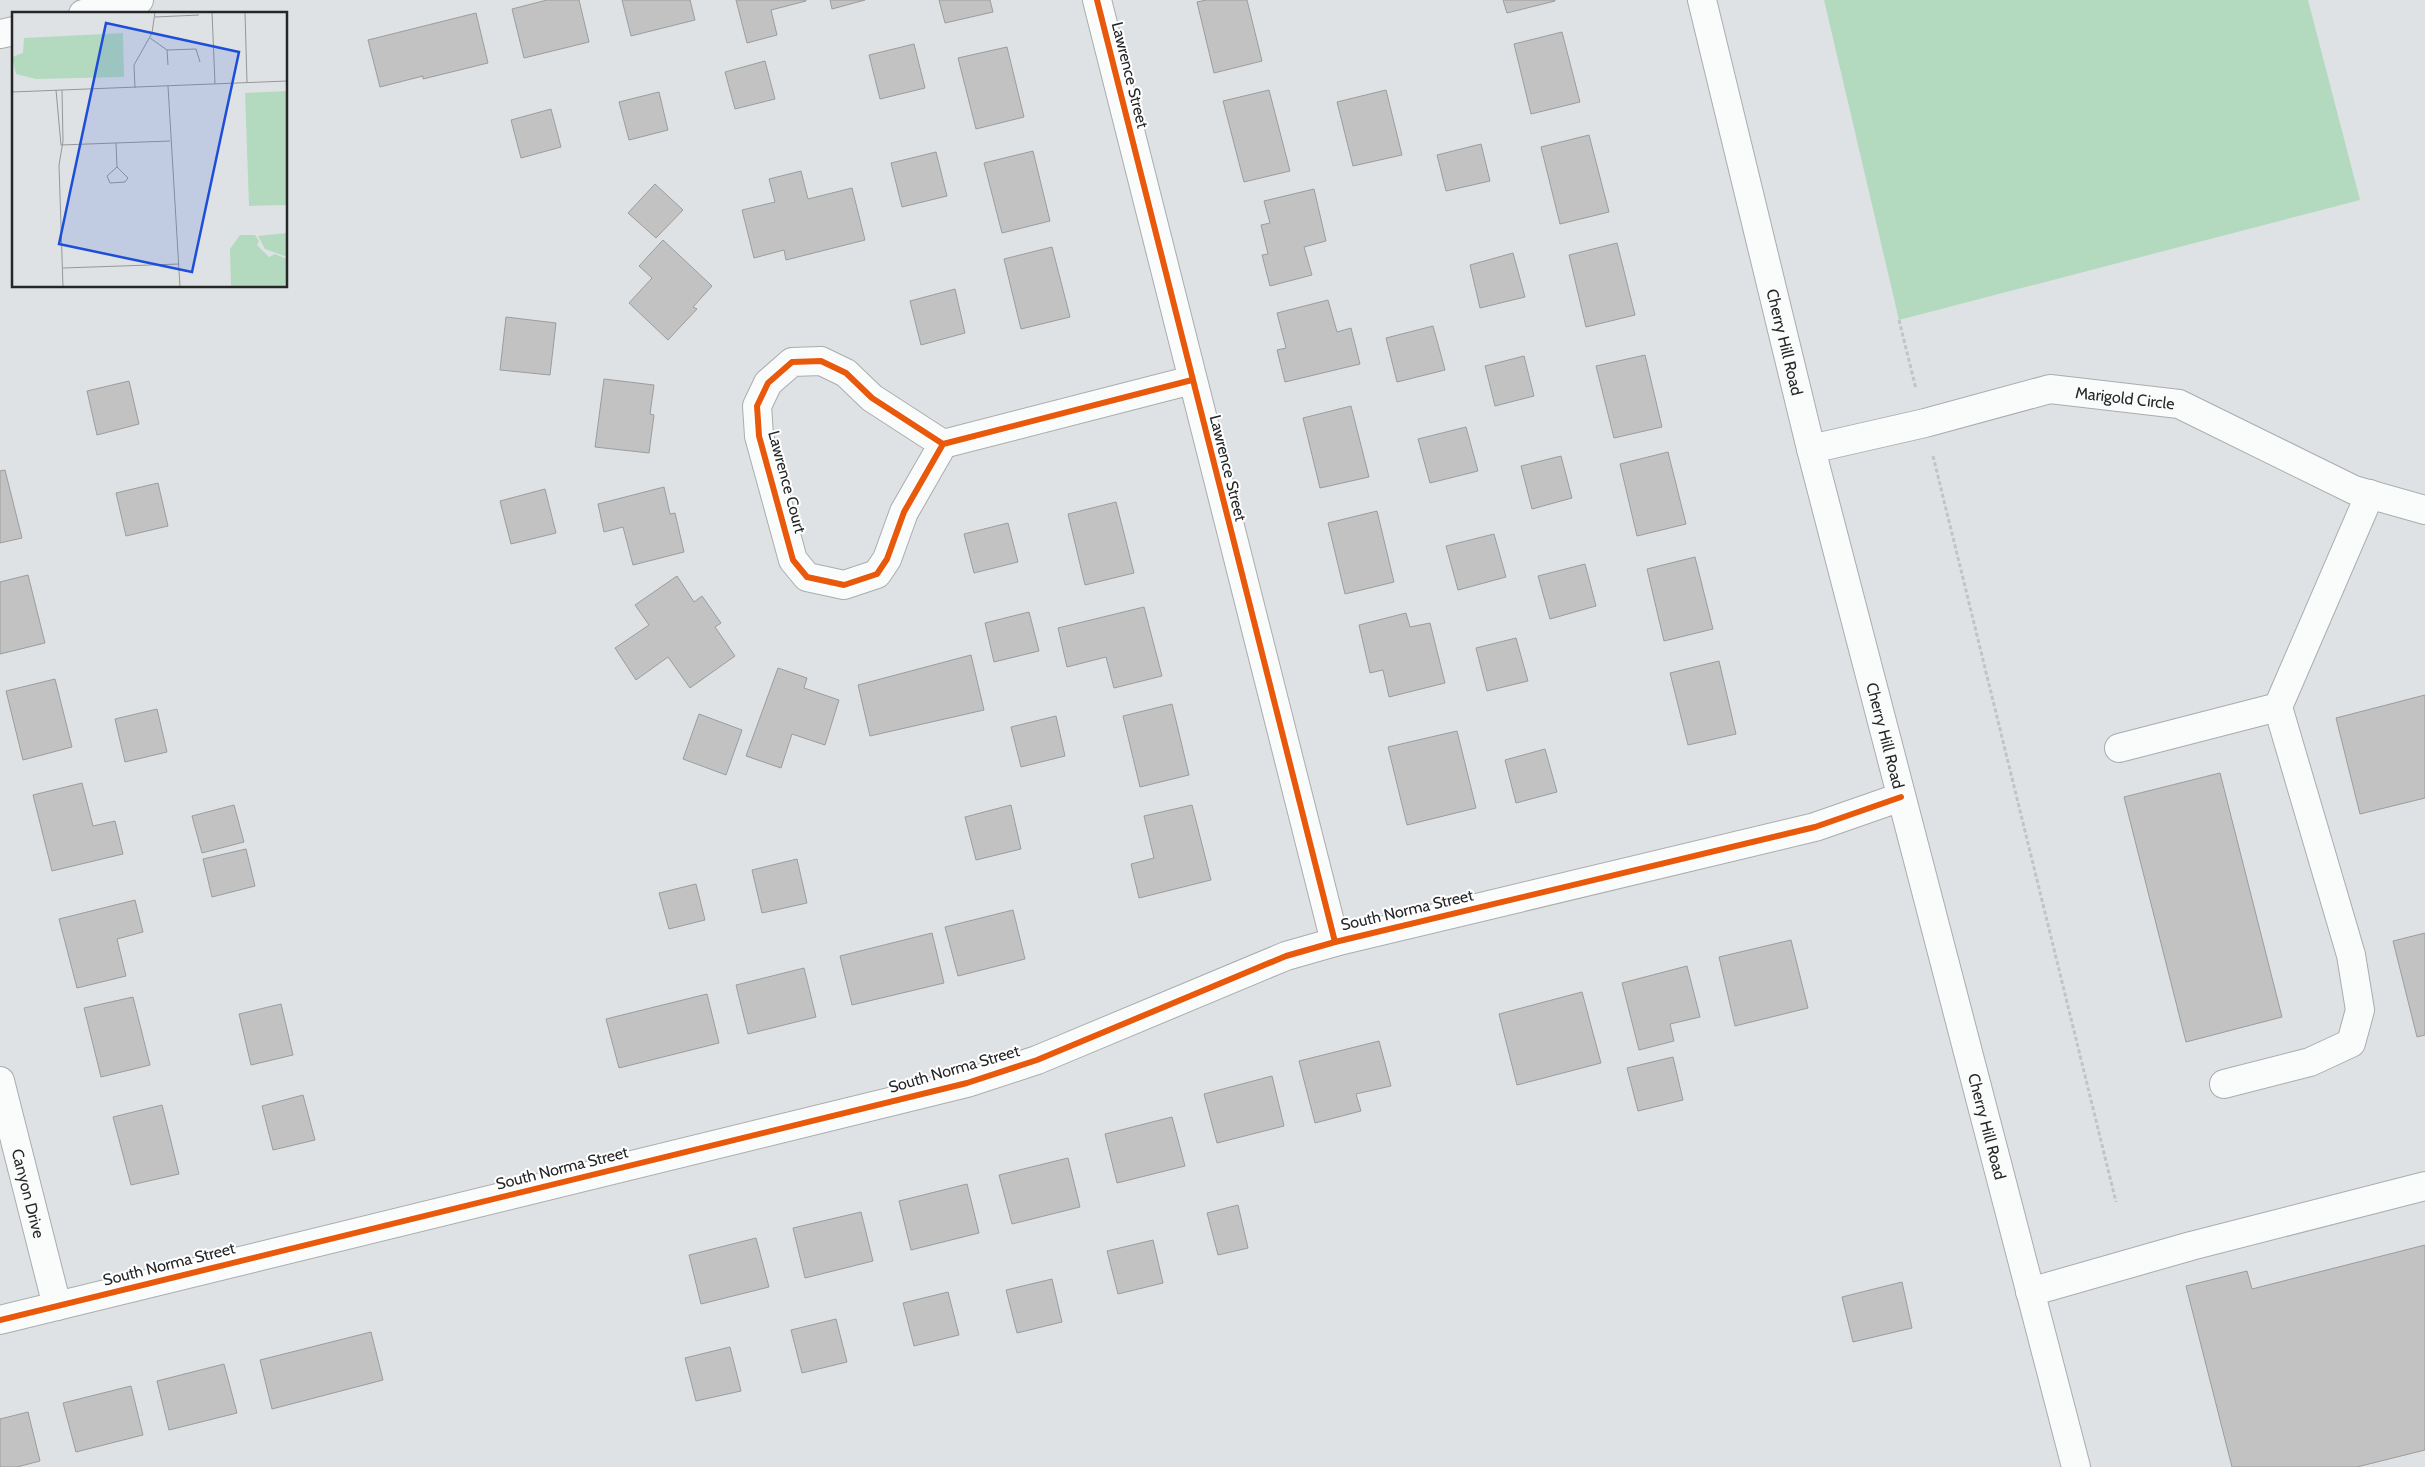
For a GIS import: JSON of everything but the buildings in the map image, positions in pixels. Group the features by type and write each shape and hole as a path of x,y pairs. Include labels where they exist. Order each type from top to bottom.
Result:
{"street":[{"path":"91,12 139,0"},
{"name":"Lawrence Street","path":"1097,0 1335,942"},
{"name":"Cherry Hill Road","path":"1702,0 1811,449 1891,750 1901,797 2076,1467"},
{"name":"Lawrence Court","path":"821,361 846,373 872,398 943,444 904,512 887,560 877,574 844,585 807,577 793,560 759,436 757,406 768,384 792,362 821,361"},
{"path":"943,444 1192,380"},
{"name":"Marigold Circle","path":"1811,449 1925,423 2050,389 2179,404 2354,490 2425,510"},
{"path":"2224,1084 2310,1062 2351,1043 2360,1010 2351,955 2278,707 2370,494"},
{"path":"2119,748 2278,707"},
{"name":"South Norma Street","path":"0,1320 967,1083 1037,1060 1286,956 1335,942 1815,827 1901,797"},
{"name":"Canyon Drive","path":"0,1081 57,1306"},
{"path":"2030,1292 2191,1246 2425,1186"}],"path":[{"path":"1899,320 2116,1202"}],"green space":[{"path":"1824,0 2308,0 2360,200 1899,320"}],"cycle path":[{"path":"1097,0 1335,942"},
{"path":"943,444 872,398 846,373 821,361 792,362 768,383 757,406 759,436 793,560 807,577 844,585 877,574 887,559 904,512 943,444 1192,380"},
{"path":"0,1320 967,1083 1037,1060 1286,956 1335,942 1815,827 1901,797"}]}
